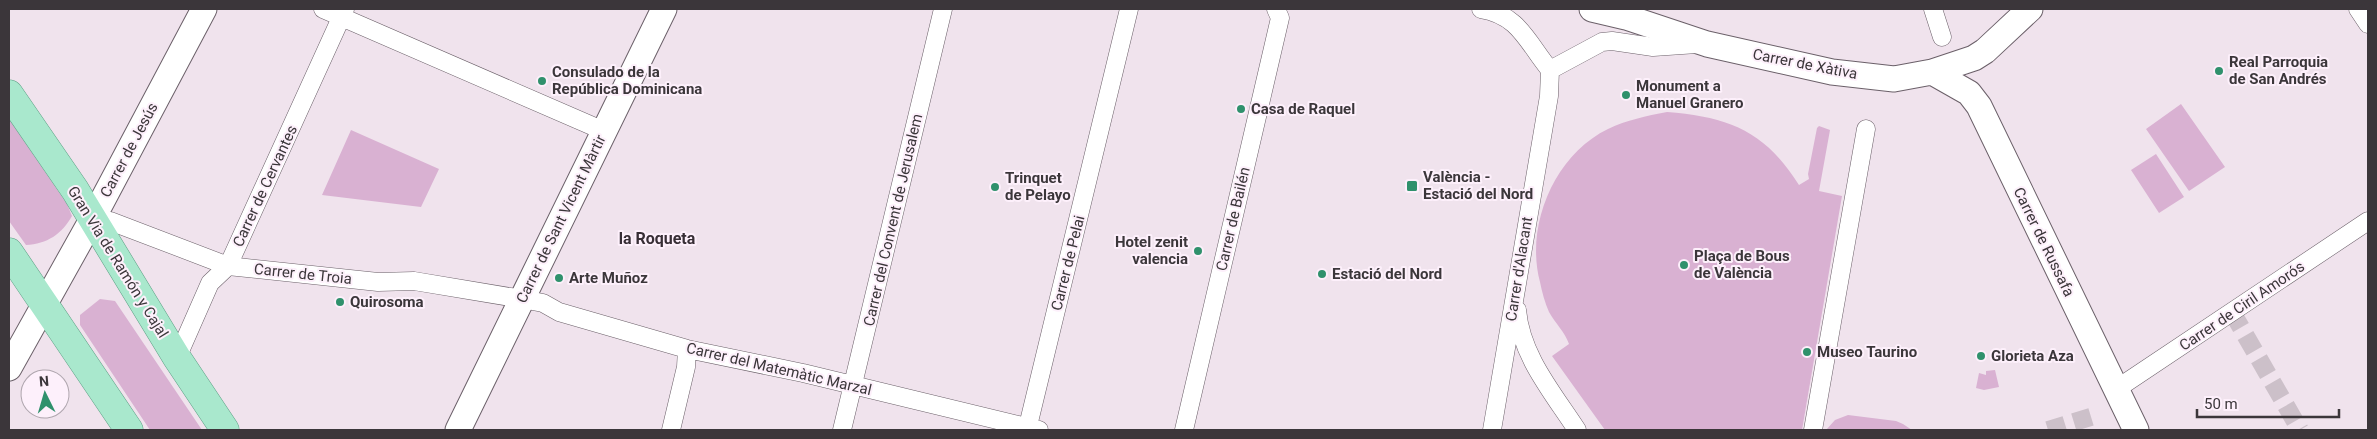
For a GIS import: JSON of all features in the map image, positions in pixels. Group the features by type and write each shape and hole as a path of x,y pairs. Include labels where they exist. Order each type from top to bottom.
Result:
{"main road":[{"name":"Gran Via de Ramón y Cajal","path":"9,94 75,190 91,220 226,430"},
{"path":"9,252 129,430"}],"street":[{"name":"Carrer de Jesús","path":"9,368 204,9"},
{"path":"323,9 343,13 604,130"},
{"name":"Carrer de Sant Vicent Màrtir","path":"458,430 664,9"},
{"name":"Carrer del Convent de Jerusalem","path":"842,430 943,9"},
{"name":"Carrer de Pelai","path":"1031,429 1129,9"},
{"name":"Carrer de Bailén","path":"1184,430 1280,18 1276,9"},
{"path":"1480,9 1505,16 1520,30 1550,70"},
{"name":"Carrer de Xàtiva","path":"1592,9 1626,17 1708,44 1832,72 1894,79 1932,72 1974,58 1985,51 2030,9"},
{"path":"1933,9 1942,37"},
{"path":"2358,9 2368,24"},
{"name":"Carrer de Cervantes","path":"178,358 210,283 228,266 343,13"},
{"name":"Carrer de Xàtiva","path":"1550,70 1602,42 1612,41 1653,47 1708,44"},
{"name":"Carrer d'Alacant","path":"1492,430 1516,280 1549,96 1550,70"},
{"name":"Carrer de Russafa","path":"1932,72 1969,93 1979,106 2136,430"},
{"path":"1813,430 1866,130"},
{"name":"Carrer de Troia","path":"91,220 110,221 228,266 378,282 414,281 522,298"},
{"name":"Carrer de Ciril Amorós","path":"2115,390 2368,221"},
{"path":"1516,280 1517,318 1525,348 1530,359 1577,430"},
{"name":"Carrer del Matemàtic Marzal","path":"522,298 543,303 559,312 687,349 853,386 1031,429"},
{"path":"671,430 686,366 687,349"}],"shaded area":[{"path":"2181,104 2225,167 2189,191 2146,129"},
{"name":"Plaça de Bous de València","path":"1667,112 1709,118 1744,130 1759,139 1773,152 1799,185 1809,179 1808,174 1817,128 1819,126 1830,130 1819,191 1842,196 1802,430 1605,430 1552,356 1569,344 1548,309 1536,260 1541,216 1548,194 1572,156 1589,141 1622,123"},
{"path":"9,119 67,204 72,216 59,233 41,243 26,245 9,221"},
{"path":"351,130 439,169 421,207 322,195"},
{"path":"2156,154 2184,197 2159,213 2131,170"},
{"path":"100,299 115,301 202,430 150,430 80,325 80,315"},
{"path":"1995,370 1999,387 1984,390 1976,388 1979,373 1986,375 1986,371"},
{"path":"1848,415 1896,421 1912,430 1826,430 1835,420"}],"tunnel":[{"path":"2232,312 2300,430"},
{"path":"2048,430 2097,415"}],"place":[{"name":"Real Parroquia de San Andrés","path":"2219,71"},
{"name":"Consulado de la República Dominicana","path":"542,81"},
{"name":"Monument a Manuel Granero","path":"1626,95"},
{"name":"Casa de Raquel","path":"1241,109"},
{"name":"València - Estació del Nord","path":"1412,186"},
{"name":"Trinquet de Pelayo","path":"995,187"},
{"name":"Hotel zenit valencia","path":"1198,251"},
{"name":"Plaça de Bous de València","path":"1684,265"},
{"name":"Estació del Nord","path":"1322,274"},
{"name":"Arte Muñoz","path":"559,278"},
{"name":"Quirosoma","path":"340,302"},
{"name":"Museo Taurino","path":"1807,352"},
{"name":"Glorieta Aza","path":"1981,356"}],"district":[{"name":"la Roqueta","path":"657,238"}]}
